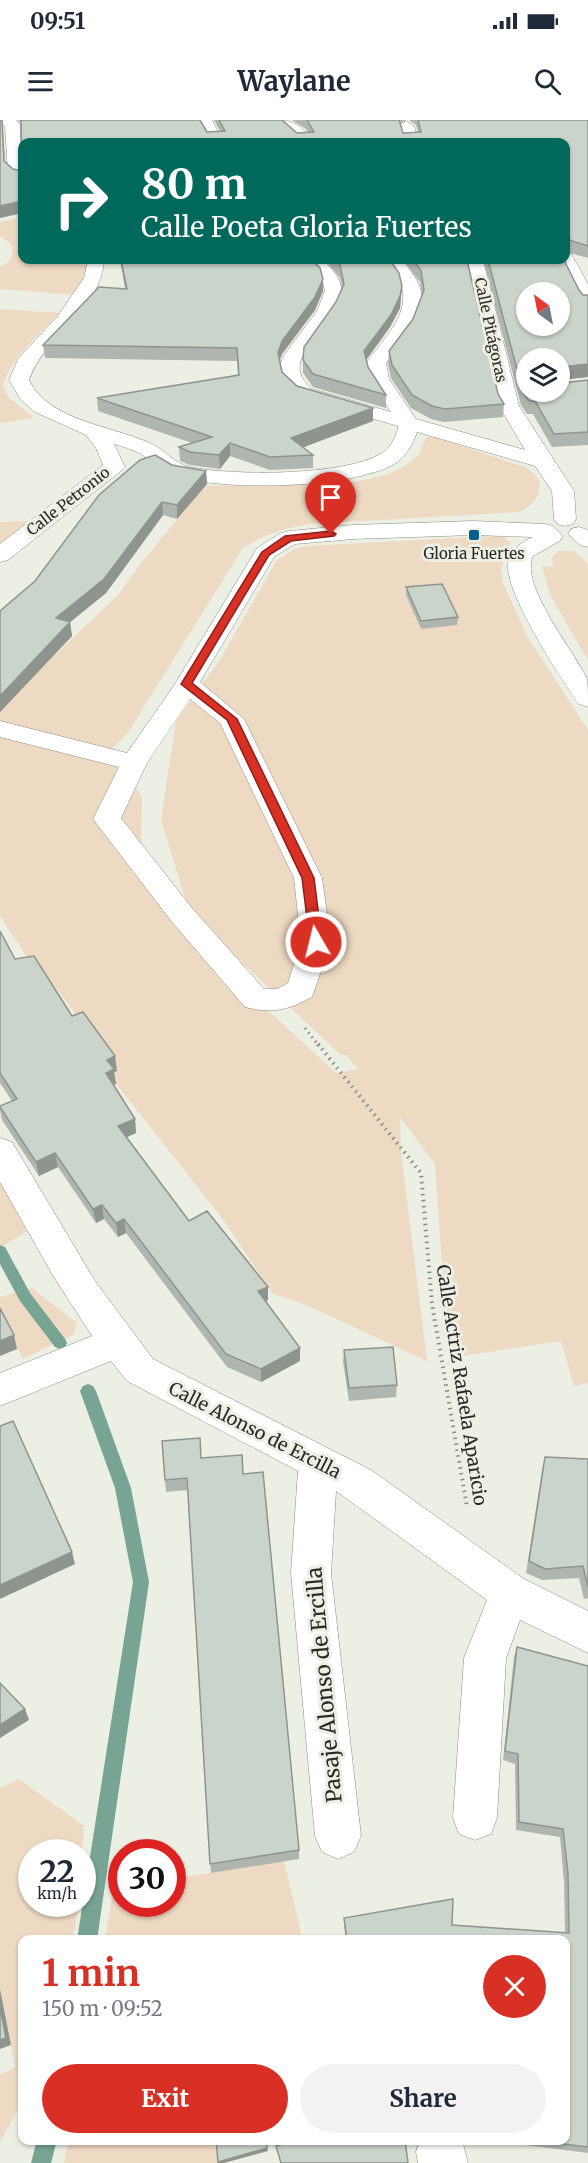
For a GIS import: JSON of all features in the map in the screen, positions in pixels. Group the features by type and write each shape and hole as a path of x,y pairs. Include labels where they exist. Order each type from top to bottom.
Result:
{"street":[{"path":"4,120 12,124 16,172 18,173"},
{"path":"204,120 214,138"},
{"path":"280,120 302,138"},
{"path":"405,122 411,138"},
{"path":"95,264 93,278 64,321 25,363 19,380 23,392 33,402 53,414 146,448 180,472 213,478 318,476 352,472 386,461 406,441 409,423 379,380 376,363 398,334 410,309 412,292 395,264"},
{"path":"316,264 332,279 333,294 325,313 298,348 290,365 294,384 305,393 543,462"},
{"name":"Calle Pitágoras","path":"476,264 504,392 509,406 563,491 566,532"},
{"path":"569,264 588,301"},
{"path":"504,392 516,391"},
{"name":"Calle Petronio","path":"0,555 114,467 110,453 92,430"},
{"path":"187,684 231,719 308,878 316,942 301,989 282,1000 256,999 182,915 107,819 134,763 187,684 265,554 289,538 352,532 473,528 566,532"},
{"path":"566,532 526,550 519,562 522,583 558,654 588,699"},
{"path":"0,729 134,763"},
{"name":"Calle Alonso de Ercilla","path":"0,1151 48,1241 116,1342 140,1370 357,1482 494,1582 588,1633"},
{"path":"0,1390 116,1342"},
{"name":"Pasaje Alonso de Ercilla","path":"318,1461 311,1573 338,1836"},
{"path":"475,1818 485,1658 494,1582"}],"path":[{"name":"Calle Actriz Rafaela Aparicio","path":"282,1000 421,1173 432,1304 494,1582"}],"shaded area":[{"path":"18,188 18,217 0,203"},
{"path":"18,217 18,264 86,264 83,283 74,295 0,289 0,267 9,261 12,252 11,244 0,236 0,222"},
{"path":"0,309 59,313 19,356 3,385 8,397 34,418 0,423"},
{"path":"427,437 435,437 527,468 539,479 538,495 529,506 519,512 310,524 275,532 251,543 243,548 127,734 110,751 142,797 141,840 162,899 198,946 336,1073 358,1069 346,1055 341,1055 190,914 161,820 176,720 220,660 277,560 295,549 307,546 496,536 506,538 510,543 501,569 503,583 527,636 588,730 588,1383 574,1386 561,1341 455,1357 445,1309 435,1164 400,1117 401,1152 427,1361 304,1304 273,1294 222,1218 109,1075 85,1027 54,985 47,987 0,916 0,712 37,672 118,595 141,563 205,486 351,482 369,479 396,471 411,461 419,453"},
{"path":"30,521 0,545 0,522"},
{"path":"558,551 574,551 588,564 588,660 550,595 542,566 554,567 551,559"},
{"path":"0,1182 27,1231 0,1248"},
{"path":"32,1288 77,1323 73,1335 23,1359 0,1314 0,1297"},
{"path":"19,1779 84,1826 83,1839 18,1839 18,1917 77,1917 74,1935 18,1935 18,2110 0,2141 0,2075 15,2067 0,1989 0,1788"},
{"path":"284,1861 302,1935 106,1935 109,1917 186,1917 186,1877"},
{"path":"68,2145 216,2145 218,2163 64,2163"}],"building":[{"path":"0,120 2,120 4,161 18,170 18,202 0,206"},
{"path":"21,120 200,120 207,132 225,131 219,120 282,120 297,133 314,132 307,120 399,120 403,133 421,132 418,120 588,120 588,246 570,240 570,138 21,138"},
{"path":"122,264 316,264 320,268 323,279 315,297 282,341 278,353 282,372 297,386 373,408 291,438 313,455 270,457 230,443 219,455 190,452 179,447 212,437 97,398 239,375 237,348 43,345 99,287 127,289"},
{"path":"393,264 399,273 402,286 400,296 391,315 364,351 368,367 386,395 313,374 303,360 304,347 336,302 344,284 340,265"},
{"path":"416,264 468,264 498,394 504,404 445,409 432,406 412,395 392,365 389,351 413,319 424,290 421,270"},
{"path":"489,264 566,264 579,290 583,295 588,295 588,364 570,366 570,348 516,348 516,366"},
{"path":"588,380 588,432 554,434 536,402 570,402 570,382"},
{"path":"155,455 172,465 206,471 177,505 162,502 104,579 56,618 70,622 0,696 0,611 35,581 99,495 140,460"},
{"path":"442,584 458,617 421,621 406,587"},
{"path":"0,931 15,959 34,956 72,1016 83,1012 115,1056 107,1060 114,1069 106,1073 135,1119 118,1126 189,1221 207,1211 268,1287 258,1291 300,1348 261,1369 226,1354 124,1219 116,1223 102,1205 93,1209 55,1153 36,1162 0,1107 17,1099 0,1073"},
{"path":"0,1308 14,1335 0,1341"},
{"path":"393,1347 397,1385 349,1388 344,1350"},
{"path":"13,1421 72,1552 0,1585 0,1426"},
{"path":"200,1438 201,1458 242,1455 243,1474 263,1472 299,1850 210,1864 187,1478 165,1480 162,1441"},
{"path":"545,1457 588,1459 588,1587 583,1566 545,1569 529,1561"},
{"path":"517,1647 588,1666 588,2147 570,2145 570,1935 346,1935 344,1918 453,1899 452,1925 569,1933 568,1874 563,1829 519,1822 518,1754 505,1751"},
{"path":"0,1683 25,1709 0,1725"},
{"path":"0,2007 6,2038 0,2040"},
{"path":"216,2145 267,2145 267,2148 218,2162"},
{"path":"406,2145 408,2163 281,2163 276,2146"}],"waterway":[{"path":"0,1251 25,1297 60,1343"},
{"path":"88,1391 123,1488 141,1582 88,1935"},
{"path":"41,2163 46,2145"}],"place":[{"name":"Gloria Fuertes","path":"474,535"}],"route":[{"path":"316,942 308,878 231,719 187,684 265,554 289,538 331,534"}]}
